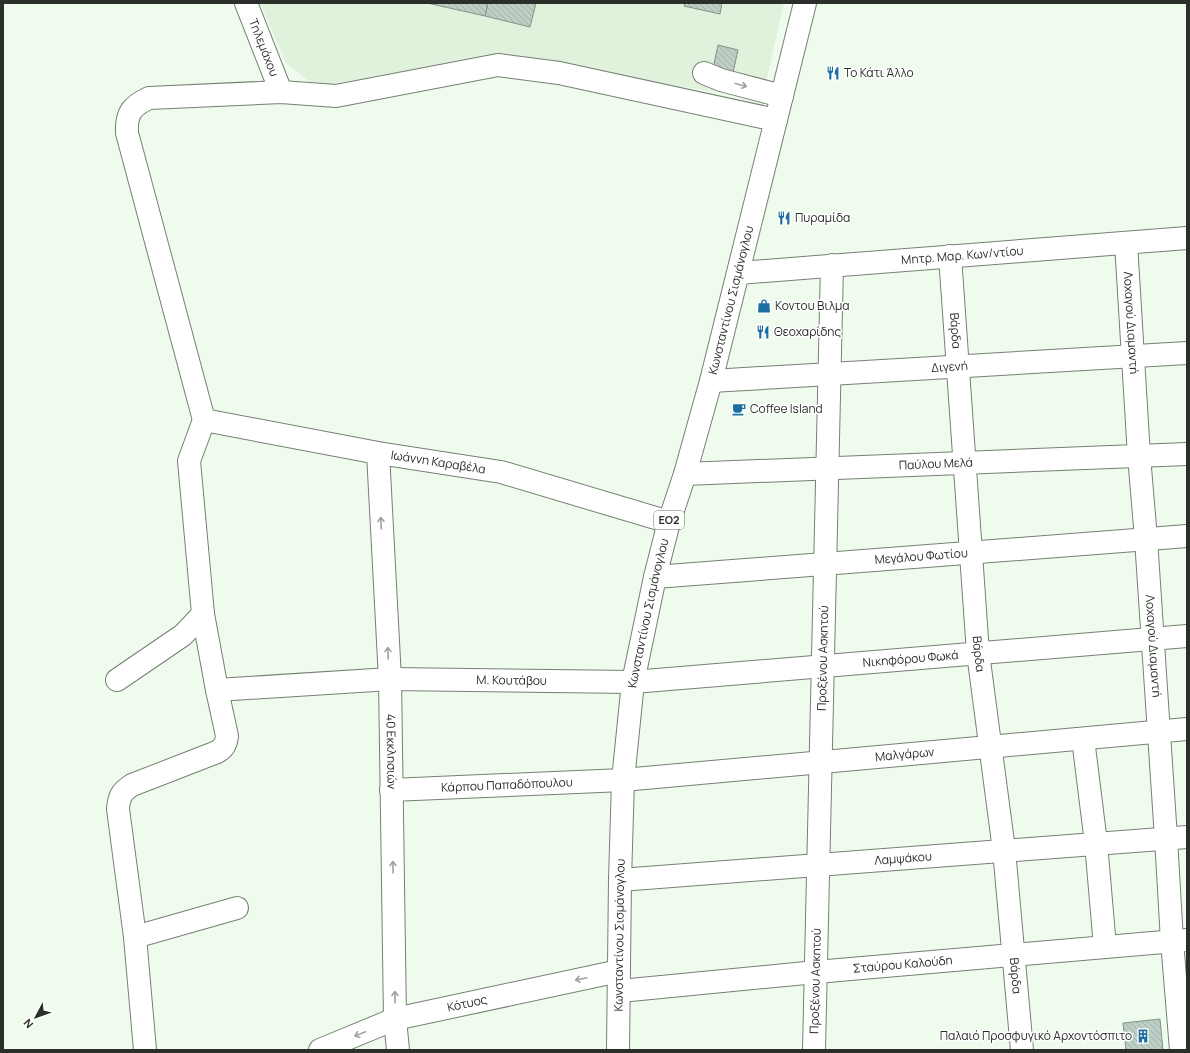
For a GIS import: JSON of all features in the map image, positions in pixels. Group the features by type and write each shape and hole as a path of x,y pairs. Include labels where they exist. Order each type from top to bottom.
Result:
{"street":[{"name":"Τηλεμάχου","path":"246,3 281,92"},
{"name":"Κωνσταντίνου Σισμάνογλου","path":"618,1050 623,780 634,682 655,577 669,522 685,474 711,381 805,3"},
{"path":"145,1050 135,937 118,809 119,798 125,790 132,785 217,752 226,742 227,736 217,690 204,614 190,461 204,420 127,133 126,123 130,113 138,103 149,98 281,92 336,96 498,65 559,73 776,120"},
{"path":"704,72 721,80 782,96"},
{"name":"Μητρ. Μαρ. Κων/ντίου","path":"738,273 1187,238"},
{"name":"Λοχαγού Διαμαντή","path":"1126,242 1139,456 1159,732 1176,837 1181,1050"},
{"name":"Βάρδα","path":"950,256 978,653 1004,850 1022,1050"},
{"name":"Προξένου Ασκητού","path":"814,1050 832,265"},
{"name":"Διγενή","path":"711,381 1187,353"},
{"name":"Ιωάννη Καραβέλα","path":"204,420 378,453 501,472 669,522"},
{"name":"40 Εκκλησιών","path":"378,453 390,679 395,1019 398,1050"},
{"name":"Παύλου Μελά","path":"685,474 1187,454"},
{"name":"Μεγάλου Φωτίου","path":"655,577 1187,536"},
{"path":"117,680 183,635 204,614"},
{"name":"Νικηφόρου Φωκά","path":"634,682 1187,636"},
{"name":"Μ. Κουτάβου","path":"217,690 390,679 634,682"},
{"name":"Μαλγάρων","path":"623,780 1187,730"},
{"path":"1083,739 1096,843 1105,947"},
{"name":"Κάρπου Παπαδόπουλου","path":"392,790 623,780"},
{"name":"Λαμψάκου","path":"620,880 1176,837"},
{"path":"135,937 237,908"},
{"name":"Σταύρου Καλούδη","path":"619,981 816,972 1179,941"},
{"name":"Κότυος","path":"320,1050 395,1019 619,981"}],"shaded area":[{"path":"260,3 784,3 762,100 509,57 336,88 315,86 286,63"}],"building":[{"path":"427,3 488,3 485,16"},
{"path":"488,3 536,3 530,27 485,16"},
{"path":"685,3 722,3 720,14 684,6"},
{"path":"718,45 738,50 730,86 710,82"},
{"name":"Παλαιό Προσφυγικό Αρχοντόσπιτο","path":"1160,1019 1163,1050 1126,1050 1123,1023"}],"place":[{"name":"Το Κάτι Άλλο","path":"833,73"},
{"name":"Πυραμίδα","path":"784,218"},
{"name":"Κοντου Βιλμα","path":"764,306"},
{"name":"Θεοχαρίδης","path":"763,332"},
{"name":"Coffee Island","path":"739,409"},
{"name":"Παλαιό Προσφυγικό Αρχοντόσπιτο","path":"1143,1036"}]}
